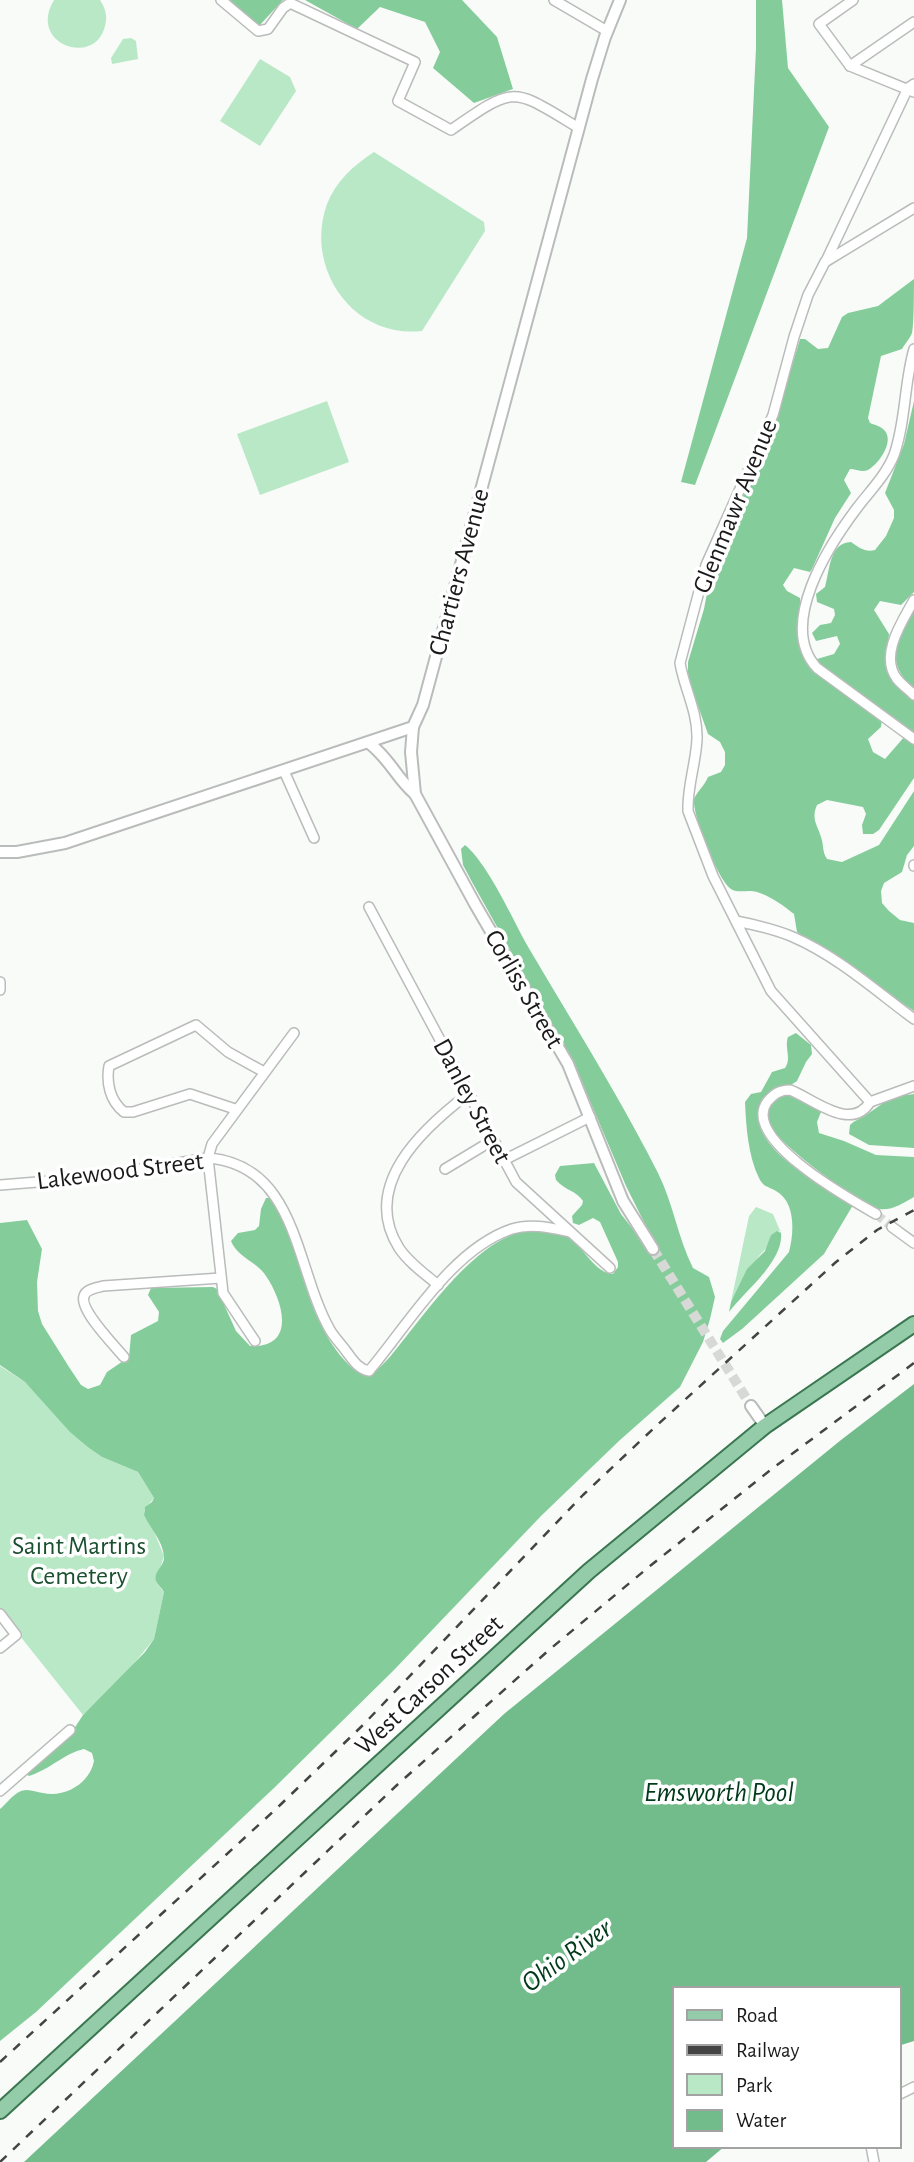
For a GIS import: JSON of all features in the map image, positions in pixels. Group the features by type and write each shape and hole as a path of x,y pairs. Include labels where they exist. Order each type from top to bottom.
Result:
{"main road":[{"name":"West Carson Street","path":"0,2111 589,1571 765,1426 914,1324"}],"street":[{"path":"221,0 258,31 268,29 283,8 290,3 415,62 398,101 451,130 485,106 512,95 524,97 579,128"},
{"path":"554,0 607,31"},
{"name":"Chartiers Avenue","path":"413,727 423,705 579,128 607,31 621,0"},
{"path":"853,0 820,24 849,66 912,88"},
{"path":"849,66 914,22"},
{"name":"Glenmawr Avenue","path":"870,1102 771,991 713,876 688,811 698,738 680,663 706,565 773,415 808,295 912,88"},
{"path":"825,262 914,208"},
{"path":"914,349 893,456 842,530 817,573 808,596 803,627 808,655 817,668 914,739"},
{"path":"914,600 895,637 890,652 890,665 897,678 914,695"},
{"path":"0,852 17,852 65,843 413,727"},
{"name":"Corliss Street","path":"413,727 411,752 415,794 568,1064 623,1201 653,1249"},
{"path":"369,743 385,755 405,786 415,794"},
{"path":"284,771 314,838"},
{"name":"Danley Street","path":"369,907 416,990 425,1014 516,1182 610,1268"},
{"path":"736,921 797,938 835,961 914,1019"},
{"path":"0,982 0,989"},
{"path":"235,1109 190,1094 133,1112 124,1112 118,1108 111,1093 107,1079 109,1066 196,1026 228,1052 264,1072"},
{"path":"255,1341 223,1293 208,1158 212,1143 235,1109 294,1033"},
{"path":"876,1214 793,1159 774,1141 762,1118 767,1103 775,1093 782,1090 790,1090 833,1111 850,1115 862,1111 870,1102 914,1086"},
{"path":"468,1094 440,1115 404,1157 390,1182 386,1201 387,1219 400,1248 438,1285 484,1244 512,1229 539,1226 570,1232"},
{"path":"503,1160 590,1117"},
{"path":"445,1169 493,1140"},
{"name":"Lakewood Street","path":"0,1185 87,1178 208,1158 246,1168 278,1199 330,1330 360,1369 369,1371 438,1285"},
{"path":"892,1227 914,1243"},
{"path":"124,1357 86,1311 84,1294 103,1286 221,1278"},
{"path":"751,1406 765,1426"},
{"path":"0,1615 16,1635 0,1648"},
{"path":"0,1791 70,1730"}],"green space":[{"path":"54,0 100,0 106,19 99,39 89,46 77,48 56,39 49,29 48,15"},
{"path":"131,38 136,41 138,59 112,64 111,58 123,39"},
{"path":"260,59 290,77 296,91 260,146 220,121"},
{"path":"374,152 484,222 485,231 422,331 397,330 374,323 355,311 328,274 322,252 322,228 327,204 335,188 359,162"},
{"path":"327,401 349,462 260,495 237,434"},
{"path":"756,1207 773,1214 781,1233 779,1231 771,1235 769,1245 759,1256 731,1302 749,1216"},
{"name":"Saint Martins Cemetery","path":"0,1366 25,1382 89,1448 102,1457 138,1472 154,1498 144,1510 144,1515 164,1556 156,1582 164,1592 154,1639 126,1673 83,1715 0,1611"}],"shaded area":[{"path":"230,0 283,0 259,26"},
{"path":"305,0 462,0 497,37 513,89 474,103 433,68 440,52 425,22 380,7 357,29"},
{"path":"756,0 782,0 788,68 829,127 695,485 681,482 747,238"},
{"path":"914,279 912,333 902,349 881,356 868,418 870,423 885,431 888,441 886,447 881,458 868,470 850,469 844,480 851,493 835,518 812,569 810,572 794,568 783,585 787,591 800,598 799,636 810,664 831,684 882,718 881,727 868,739 873,752 885,759 905,736 914,743 914,778 879,830 873,834 863,834 862,825 866,814 863,807 827,800 817,805 815,821 825,856 827,859 842,862 879,845 914,791 914,846 907,855 902,872 884,883 881,891 882,903 889,911 900,920 914,923 914,1011 797,932 794,914 781,904 757,892 731,889 719,873 701,832 694,799 708,777 721,772 725,765 725,752 720,742 708,734 694,695 688,662 704,609 712,567 775,422 800,339 805,339 818,349 828,348 842,317 878,306"},
{"path":"914,401 914,592 901,605 880,601 874,610 889,634 887,655 914,698 914,736 817,664 817,659 834,654 840,644 837,636 816,641 812,633 820,625 831,623 835,615 834,609 817,602 816,594 825,587 834,552 838,547 851,542 865,550 875,550 886,536 894,518 894,510 885,493 904,444"},
{"path":"914,609 914,690 899,669 896,651 898,641"},
{"path":"465,845 491,878 643,1144 663,1184 693,1268 709,1277 715,1297 703,1342 680,1387 541,1516 393,1671 274,1788 36,2012 0,2041 0,1809 21,1791 51,1794 68,1791 82,1782 92,1769 92,1753 84,1749 36,1773 29,1776 26,1774 70,1735 83,1715 145,1652 154,1639 164,1592 157,1583 156,1576 164,1557 159,1540 144,1515 145,1507 154,1498 138,1472 102,1457 89,1448 70,1432 25,1382 0,1365 0,1223 27,1220 42,1249 37,1282 38,1311 42,1324 81,1385 88,1389 100,1385 107,1372 129,1357 131,1335 158,1321 159,1312 148,1295 151,1288 213,1287 217,1289 236,1331 250,1346 265,1345 275,1339 282,1321 272,1286 262,1271 238,1251 231,1241 238,1233 255,1230 259,1226 261,1209 266,1198 270,1198 284,1220 308,1293 329,1339 349,1365 366,1375 377,1370 386,1361 446,1287 499,1241 519,1233 542,1230 566,1235 601,1269 613,1274 618,1262 600,1222 593,1218 579,1225 573,1223 572,1216 583,1201 556,1180 555,1175 560,1166 594,1163 621,1214 649,1250 653,1240 626,1186 576,1068 463,865 461,849"},
{"path":"796,1033 811,1045 812,1054 797,1081 762,1104 759,1118 763,1133 783,1158 853,1205 824,1254 723,1343 720,1339 723,1331 789,1252 792,1236 790,1210 783,1196 762,1183 755,1169 748,1141 745,1102 751,1094 761,1092 772,1072 785,1068 788,1060 788,1037"},
{"path":"904,1092 907,1095 914,1094 914,1148 869,1145 849,1134 852,1123"},
{"path":"787,1094 821,1112 817,1122 819,1133 876,1155 914,1157 914,1197 893,1208 879,1209 839,1186 804,1160 777,1135 768,1122 767,1111 771,1104 776,1098"},
{"path":"777,1231 781,1233 780,1244 770,1265 729,1312 747,1269 765,1251 771,1235"}],"water":[{"name":"Emsworth Pool","path":"914,1384 914,2041 900,2045 900,1987 673,1987 673,2148 723,2148 706,2162 24,2162 504,1714 841,1440"}],"tunnel":[{"path":"876,1214 892,1227"},
{"path":"653,1249 751,1406"}],"railway":[{"path":"0,2062 276,1809 363,1725 583,1495 654,1428 836,1262 877,1230 914,1210"},
{"path":"0,2162 397,1785 549,1650 773,1468 914,1363"}],"water label":[{"name":"Ohio River","path":"567,1956"}]}
